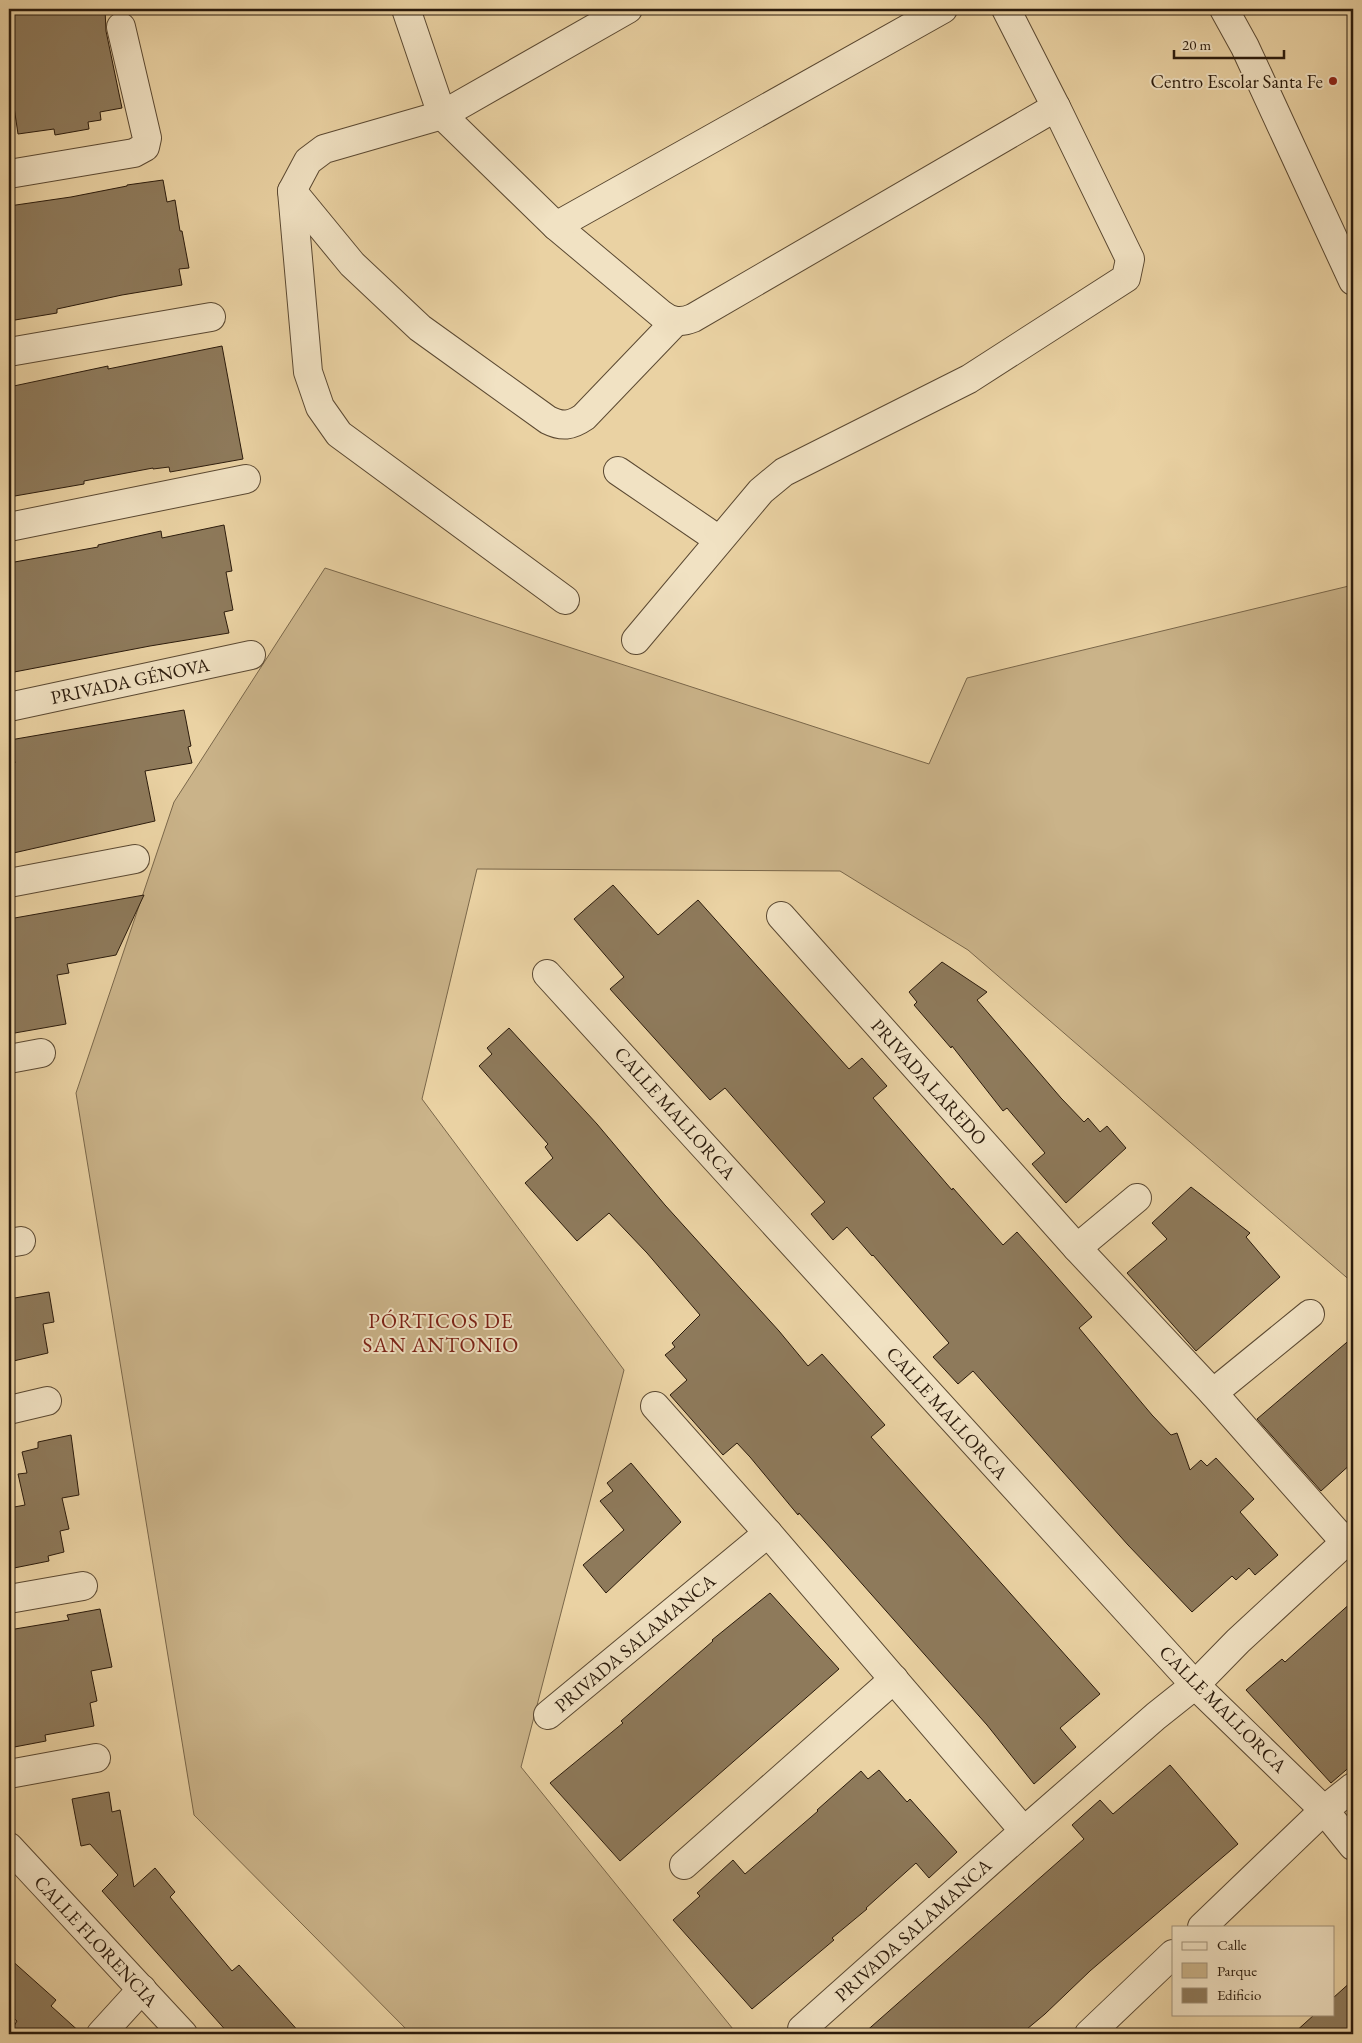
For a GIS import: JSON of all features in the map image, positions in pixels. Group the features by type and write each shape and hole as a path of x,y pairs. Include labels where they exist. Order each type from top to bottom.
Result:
{"street":[{"path":"406,9 442,115 556,226 667,319 676,321 685,321 693,318 1056,107"},
{"path":"565,600 339,434 320,407 308,372 292,191 308,161 324,150 442,115 628,9"},
{"path":"556,226 943,9"},
{"path":"636,640 761,491 784,472 969,379 1126,278 1130,260 1006,9"},
{"path":"1224,9 1245,48 1353,281"},
{"path":"9,174 134,153 145,147 147,138 121,27"},
{"path":"292,191 352,264 420,328 557,425 567,426 576,423 584,417 676,321"},
{"path":"9,352 211,317"},
{"path":"618,471 719,540"},
{"path":"9,527 246,479"},
{"name":"PRIVADA GÉNOVA","path":"9,707 251,655"},
{"path":"9,883 135,859"},
{"name":"PRIVADA LAREDO","path":"781,916 1077,1248 1349,1539 1238,1641 1195,1685"},
{"name":"CALLE MALLORCA","path":"547,974 1195,1685 1324,1810 1353,1846"},
{"path":"9,1059 40,1053"},
{"path":"1077,1248 1137,1198"},
{"path":"1213,1393 1310,1314"},
{"path":"9,1410 47,1402"},
{"path":"656,1406 768,1533 1024,1831"},
{"name":"PRIVADA SALAMANCA","path":"548,1715 768,1533"},
{"path":"9,1599 82,1586"},
{"path":"684,1865 894,1679"},
{"name":"PRIVADA SALAMANCA","path":"802,2029 1024,1831 1156,1716 1195,1685"},
{"path":"9,1774 96,1758"},
{"path":"1203,1926 1324,1810 1353,1787"},
{"name":"CALLE FLORENCIA","path":"12,1858 142,1989 183,2034"},
{"path":"1089,2034 1172,1955"},
{"path":"101,2034 142,1989"}],"green space":[{"path":"325,568 929,764 967,678 1353,585 1353,1283 968,950 840,871 477,869 422,1099 624,1370 521,1767 737,2034 411,2034 194,1815 76,1093 174,802"}],"building":[{"path":"19,9 105,9 106,31 122,108 100,112 101,120 88,122 89,129 55,135 54,129 18,134 9,73 9,15 20,13"},
{"path":"163,180 167,202 175,200 189,268 179,269 182,285 122,295 57,309 57,313 9,321 9,206"},
{"path":"222,346 243,459 170,472 169,467 153,468 84,481 84,484 9,497 9,387 108,366 108,369"},
{"path":"224,525 232,571 226,572 233,610 224,612 229,633 9,673 9,563 98,547 98,545 161,531 162,538"},
{"path":"184,710 191,746 188,747 192,763 145,771 155,821 9,854 9,764 15,763 10,740"},
{"path":"613,885 658,935 698,900 849,1069 862,1058 887,1086 873,1098 952,1190 953,1188 1003,1245 1017,1232 1092,1317 1079,1328 1152,1415 1171,1435 1177,1433 1190,1470 1201,1460 1207,1466 1216,1458 1254,1499 1240,1512 1278,1555 1255,1575 1249,1568 1236,1580 1232,1576 1192,1612 1128,1545 973,1371 958,1384 933,1357 949,1343 873,1255 847,1227 833,1240 811,1214 825,1202 725,1088 710,1100 610,989 624,977 574,919"},
{"path":"144,895 116,955 67,964 69,973 57,975 66,1024 9,1034 9,919"},
{"path":"942,962 987,992 977,1000 1084,1122 1088,1118 1100,1132 1107,1126 1126,1148 1066,1203 1032,1164 1045,1153 1007,1108 1003,1111 952,1046 951,1048 914,1005 917,1002 909,992"},
{"path":"509,1028 597,1124 665,1205 779,1331 808,1366 822,1354 847,1382 885,1425 871,1437 1100,1694 1060,1728 1076,1747 1034,1784 987,1725 799,1513 798,1515 737,1443 723,1455 670,1395 687,1380 665,1355 675,1347 672,1343 700,1315 647,1253 609,1213 577,1241 525,1183 553,1158 545,1147 548,1144 479,1066 492,1054 487,1048"},
{"path":"1191,1187 1250,1233 1246,1237 1280,1277 1196,1351 1127,1273 1167,1239 1152,1223"},
{"path":"49,1292 54,1322 43,1324 48,1353 9,1362 9,1299"},
{"path":"1353,1337 1353,1462 1321,1491 1257,1419"},
{"path":"71,1435 79,1495 62,1498 69,1529 60,1531 64,1552 48,1556 49,1561 9,1569 9,1508 25,1505 18,1474 27,1473 22,1452 38,1448 38,1442"},
{"path":"631,1463 681,1522 606,1593 583,1565 624,1530 600,1501 613,1491 607,1483"},
{"path":"770,1593 839,1669 620,1861 550,1783 623,1723 621,1721 712,1640"},
{"path":"1353,1601 1353,1764 1331,1783 1246,1690 1282,1659 1285,1662"},
{"path":"100,1609 112,1667 91,1671 97,1701 90,1703 94,1726 45,1735 46,1741 9,1748 9,1630 69,1620 67,1615"},
{"path":"1170,1765 1238,1844 1090,1971 1045,2014 1021,2034 863,2034 1084,1839 1072,1825 1100,1800 1113,1814"},
{"path":"879,1770 907,1802 910,1799 957,1852 929,1878 916,1863 867,1909 832,1938 834,1940 752,2009 673,1920 700,1896 697,1893 733,1860 745,1874 861,1771 868,1779"},
{"path":"109,1792 112,1812 120,1810 134,1887 155,1868 175,1892 170,1897 232,1971 239,1965 301,2034 229,2034 102,1891 118,1875 90,1844 81,1846 72,1799"},
{"path":"9,1958 56,2000 51,2006 82,2034 9,2034 17,2021 9,2014"},
{"path":"1353,1980 1353,2034 1293,2034 1313,2016 1334,2016 1334,1997"}],"place":[{"name":"Centro Escolar Santa Fe","path":"1333,81"}],"district":[{"name":"PÓRTICOS DE SAN ANTONIO","path":"441,1332"}]}
